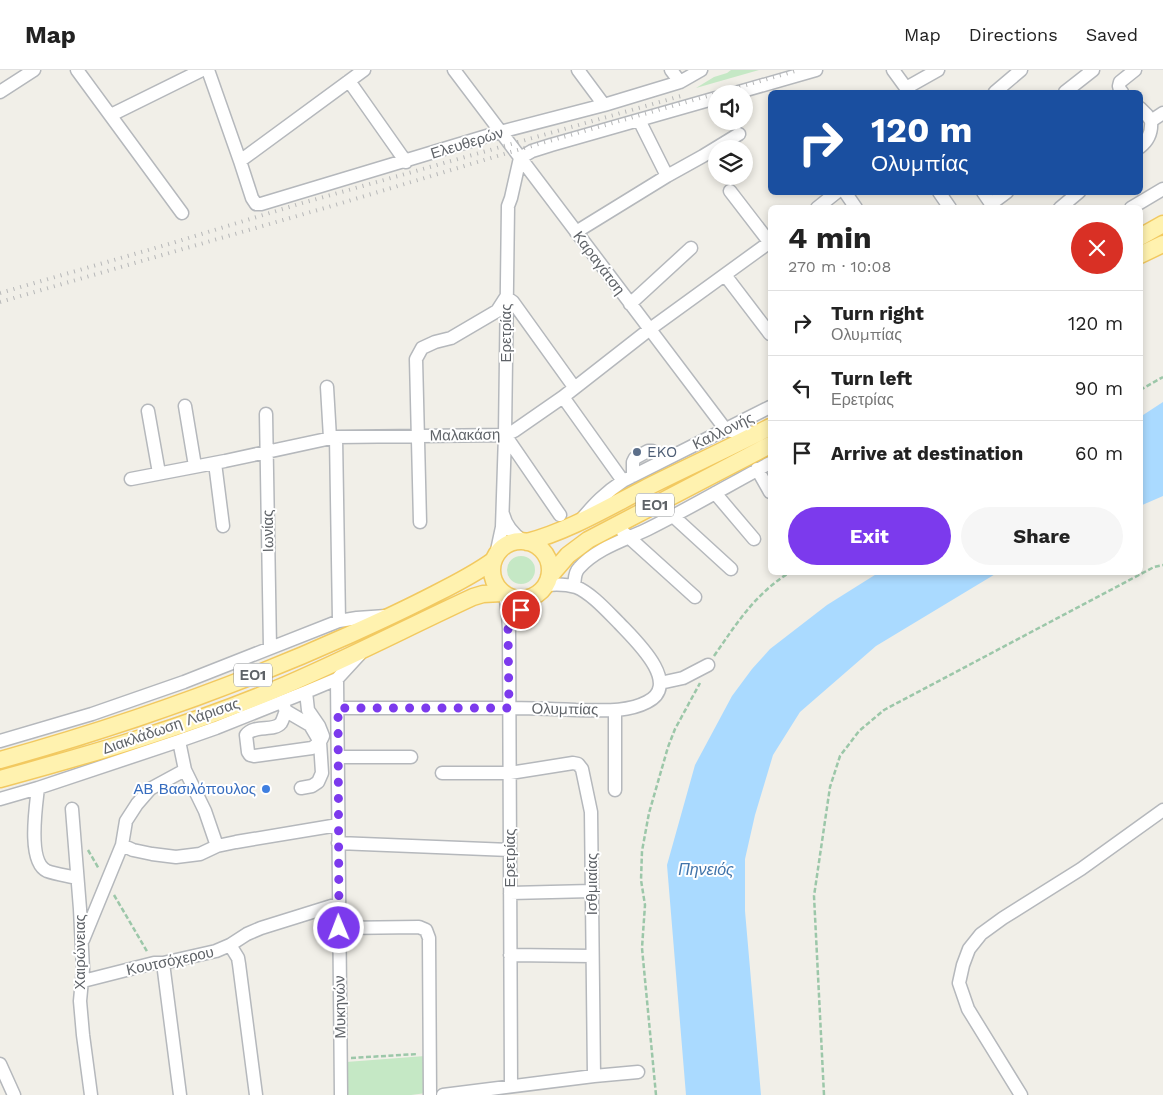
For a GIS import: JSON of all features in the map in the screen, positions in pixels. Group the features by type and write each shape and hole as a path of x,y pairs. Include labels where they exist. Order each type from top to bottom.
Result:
{"main road":[{"path":"1143,235 1163,224"},
{"path":"1143,254 1163,245"},
{"name":"ΕΟ1","path":"495,557 508,544 525,542 556,533 764,430"},
{"name":"ΕΟ1","path":"504,594 512,598 529,598 544,586 560,563 576,548 616,525 768,446"},
{"path":"525,542 543,551 548,559 550,568 544,586"},
{"path":"495,557 492,569 493,578 496,586 504,594"},
{"name":"Διακλάδωση Λάρισας","path":"0,760 115,726 223,688 321,648 394,615 467,577 495,557"},
{"name":"Διακλάδωση Λάρισας","path":"0,779 173,728 274,690 473,597 483,594 504,594"}],"street":[{"path":"0,92 34,70"},
{"path":"77,70 182,213"},
{"path":"111,115 202,70"},
{"path":"208,70 240,161 364,70"},
{"name":"Καραγάτση","path":"454,70 726,430"},
{"path":"578,70 604,105"},
{"path":"671,70 680,82"},
{"name":"Ελευθερών","path":"240,161 252,198 256,204 261,204 406,162 500,132 604,105 680,82 701,70"},
{"path":"753,88 816,70"},
{"path":"892,70 908,90 938,70"},
{"path":"997,90 1021,70"},
{"path":"1068,90 1093,70"},
{"path":"1120,90 1120,82 1135,70"},
{"path":"349,81 406,162"},
{"path":"520,158 541,148 708,100"},
{"path":"1143,111 1152,121 1152,132 1143,144"},
{"path":"1152,121 1163,112"},
{"path":"639,120 667,176"},
{"path":"576,232 739,134"},
{"name":"Ερετρίας","path":"495,557 502,527 508,206 520,158"},
{"path":"1136,205 1163,189"},
{"path":"730,192 768,240"},
{"path":"821,205 833,195"},
{"path":"994,205 1004,195"},
{"path":"1064,205 1075,195"},
{"name":"Μαλακάση","path":"131,479 333,438 505,436 563,397 650,329 768,244"},
{"path":"1143,261 1163,245"},
{"path":"630,304 691,248"},
{"path":"725,275 768,331"},
{"path":"420,522 416,358 422,348 451,338 497,311 506,297 513,302 574,387"},
{"path":"327,387 333,438 339,621"},
{"path":"563,397 628,479"},
{"path":"185,406 195,466"},
{"name":"Καλλoνής","path":"580,522 594,503 628,479 768,408"},
{"path":"148,411 159,473"},
{"name":"Ιωνίας","path":"266,414 270,648"},
{"path":"726,430 737,432 764,430"},
{"path":"505,436 560,516"},
{"path":"215,463 223,526"},
{"path":"574,586 576,572 599,553 647,530 768,464"},
{"path":"758,470 768,488"},
{"path":"715,494 754,539"},
{"name":"Ερετρίας","path":"502,509 508,526 513,533 525,542"},
{"path":"673,516 731,569"},
{"path":"616,525 695,597"},
{"path":"508,629 521,610 544,586 556,584 574,586 597,602 642,647 656,668 660,683 683,678 708,665"},
{"name":"Ερετρίας","path":"503,1090 510,955 508,614 504,594"},
{"path":"0,741 138,699 339,621 394,615"},
{"path":"0,799 284,707 306,692 337,679 364,649"},
{"name":"Μυκηνών","path":"337,679 341,1095"},
{"name":"Ολυμπίας","path":"338,708 615,710 647,703 656,696 660,683"},
{"path":"300,788 312,786 318,782 322,773 320,742 322,736 319,726 308,710 306,692"},
{"path":"284,707 281,722 277,726 249,731 246,735 250,755 312,748 320,742"},
{"path":"284,707 310,725 320,742"},
{"path":"615,710 615,790"},
{"path":"179,741 185,770 205,811 217,846"},
{"path":"338,757 411,757"},
{"name":"Ισθμιαίας","path":"442,773 510,773 573,763 578,764 582,769 591,812 594,1076"},
{"path":"82,943 122,845 126,821 150,789 185,770"},
{"path":"38,788 34,830 37,858 42,867 47,871 77,878"},
{"name":"Χαιρώνειας","path":"72,809 82,943 83,981 80,1001 81,1018 91,1095"},
{"path":"1021,1095 968,1009 960,983 963,965 969,949 981,934 1003,918 1081,869 1163,810"},
{"path":"122,845 133,850 176,857 200,854 217,846 338,825"},
{"path":"338,843 510,850"},
{"path":"510,892 592,890"},
{"name":"Κουτσόχερου","path":"83,981 154,963 208,954 223,949 247,934 262,928 338,904"},
{"path":"339,928 419,927 426,930 429,938 430,1095"},
{"path":"230,945 240,964 256,1095"},
{"path":"510,955 592,956"},
{"path":"163,962 180,1095"},
{"path":"0,1064 14,1095"},
{"path":"442,1095 503,1090 594,1076 638,1072"}],"path":[{"path":"1143,388 1163,377"},
{"path":"1143,573 1163,565"},
{"path":"656,1095 642,948 645,904 641,880 642,851 649,813 668,747 708,665 746,610 761,594 786,575"},
{"path":"824,1095 814,896 830,788 840,756 859,731 884,710 1139,575"},
{"path":"340,1059 429,1054"}],"green space":[{"path":"731,70 759,70 696,88 714,77"},
{"path":"521,556 531,560 535,570 531,580 521,584 511,580 507,570 511,560"},
{"path":"425,1056 426,1093 411,1095 346,1095 346,1062"}],"water":[{"path":"1163,402 1163,496 1143,505 1143,415"},
{"name":"Πηνειός","path":"875,575 994,575 876,646 800,712 773,755 755,815 745,859 745,911 761,1095 686,1095 667,865 695,765 732,696 752,669 770,649 827,605"}],"railway":[{"path":"0,302 514,151 799,70"},
{"path":"0,293 299,204 681,96"}],"place":[{"name":"EKO","path":"637,452"},
{"name":"ΑΒ Βασιλόπουλος","path":"266,789"}],"route":[{"path":"339,928 338,708 509,708 508,629 521,610"}]}
